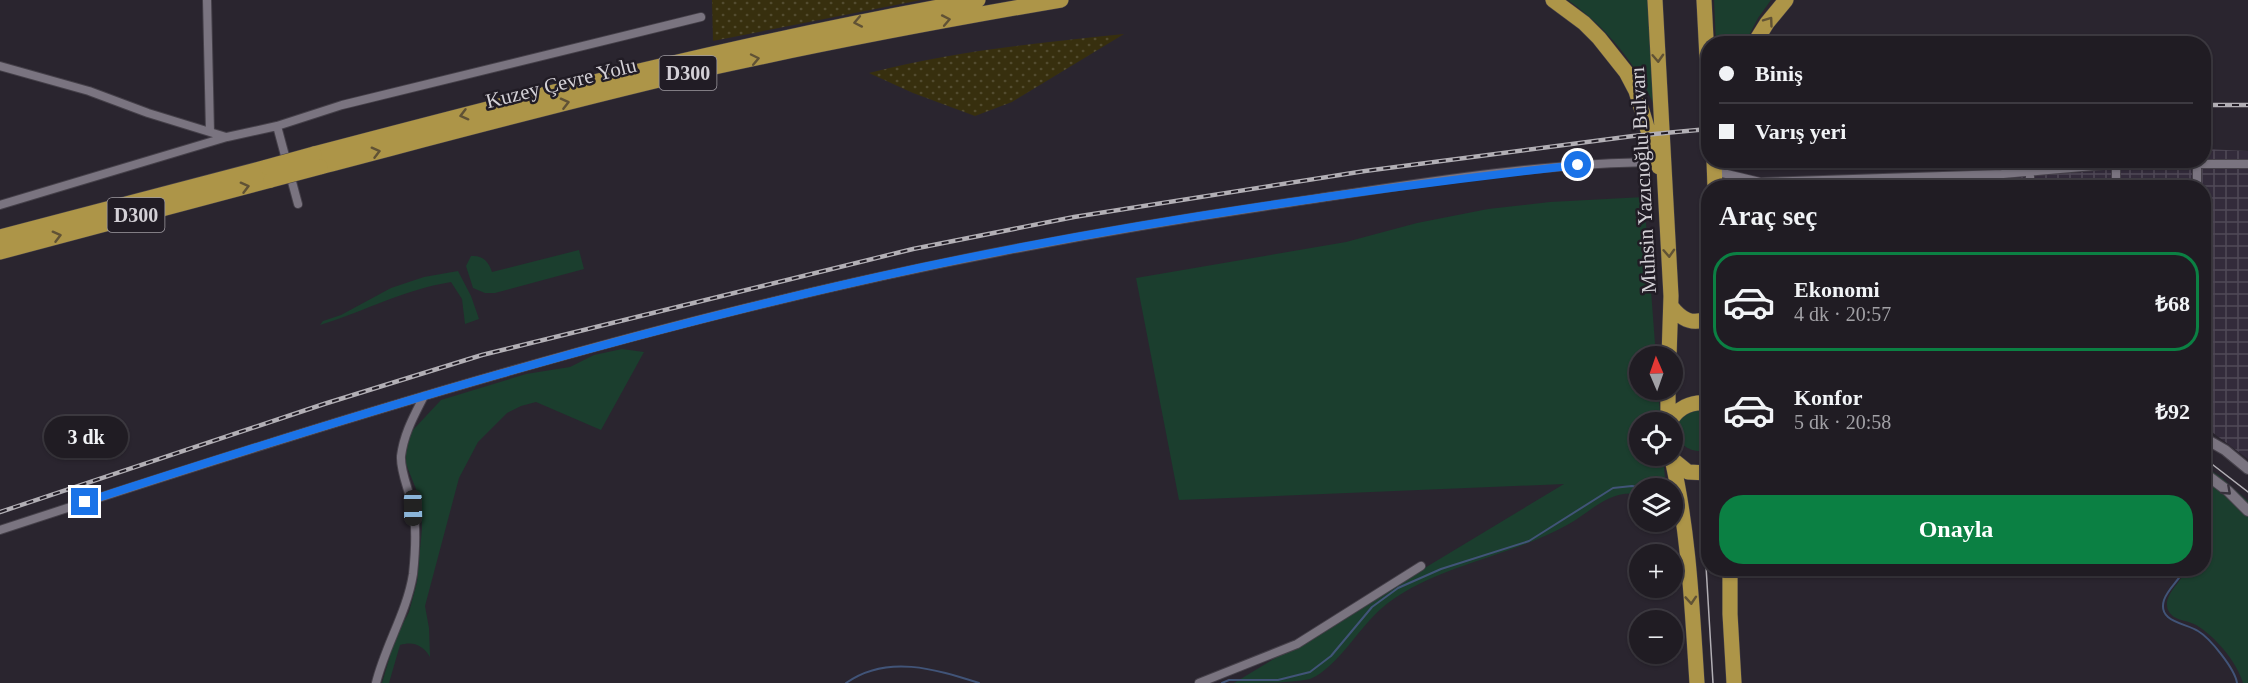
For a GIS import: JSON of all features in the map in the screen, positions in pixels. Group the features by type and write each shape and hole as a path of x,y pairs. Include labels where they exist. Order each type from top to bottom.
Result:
{"highway":[{"name":"Kuzey Çevre Yolu","path":"317,161 559,90 710,53 978,0"},
{"name":"Kuzey Çevre Yolu","path":"317,161 712,68 893,30 1061,0"},
{"path":"1553,0 1592,30 1626,72 1636,92 1666,186"},
{"path":"1759,36 1786,0"},
{"path":"1704,1 1706,36"},
{"name":"Muhsin Yazıcıoğlu Bulvarı","path":"1656,2 1671,306 1669,346"},
{"name":"D300","path":"0,237 317,161"},
{"name":"D300","path":"0,252 269,173"},
{"path":"1671,306 1679,316 1691,322 1701,320"},
{"path":"1678,412 1686,406 1701,403"},
{"path":"1673,466 1688,560 1696,683"},
{"path":"1681,466 1688,472 1701,473"},
{"path":"1730,576 1734,683"}],"street":[{"path":"207,0 210,132"},
{"path":"0,205 353,102 700,17"},
{"path":"0,66 89,91 227,137"},
{"path":"277,126 298,204"},
{"path":"0,530 279,439 567,355 746,308 923,267 1181,218 1429,182 1578,165 1658,162"},
{"path":"2211,163 2248,164"},
{"path":"1726,168 1758,180"},
{"path":"1823,180 2003,174 2067,168"},
{"path":"2030,171 2030,180"},
{"path":"2000,180 2003,174"},
{"path":"376,683 389,642 407,599 412,576 413,508 401,458 407,429 424,396"},
{"path":"2211,443 2248,469"},
{"path":"2211,478 2248,511"},
{"path":"1199,683 1297,644 1421,566"}],"shaded area":[{"path":"2211,149 2248,151 2248,459 2211,431 2211,180 1987,180 1986,168 2211,168"}],"green space":[{"path":"1568,0 1651,0 1656,110 1640,78 1620,49 1596,23"},
{"path":"1714,0 1771,0 1749,36 1716,36"},
{"path":"1644,197 1655,346 1629,346 1629,400 1659,400 1660,412 1629,412 1629,466 1664,466 1665,478 1629,478 1629,494 1609,498 1545,536 1430,579 1409,590 1388,603 1330,665 1310,679 1234,683 1564,484 1179,500 1136,278 1346,242 1417,223 1488,209 1550,202"},
{"path":"579,250 584,269 495,293 485,293 473,288 466,266 471,256 479,257 487,262 492,272"},
{"path":"458,271 471,296 479,319 465,324 462,299 451,282 400,295 320,325 323,321 341,315 391,288 424,277"},
{"path":"622,349 644,352 601,430 536,402 507,413 478,442 459,478 425,606 429,628 430,657 417,645 400,645 389,683 382,683 395,639 409,612 417,582 422,528 421,509 404,459 412,431 441,400 526,374 570,367 594,355"},
{"path":"1701,409 1701,451 1683,445 1683,413"},
{"path":"2211,471 2248,501 2248,683 2243,683 2231,658 2211,636 2196,625 2174,617 2169,612 2167,600 2183,576 2211,576"}],"sand":[{"path":"712,0 921,0 713,41"},
{"path":"1124,34 1012,102 975,116 913,93 869,73 964,53"}],"waterway":[{"path":"1222,683 1229,680 1278,680 1310,672 1331,656 1372,607 1398,588 1441,569 1529,541 1613,488 1629,486"},
{"path":"2180,576 2164,600 2165,613 2174,621 2193,628 2209,640 2227,662 2237,683"},
{"path":"846,683 862,674 894,667 928,669 979,683"}],"tram line":[{"path":"2211,463 2248,492"},
{"path":"1707,576 1713,683"}],"railway":[{"path":"2211,105 2248,105"},
{"path":"0,512 324,404 482,355 913,249 1074,217 1365,171 1633,136 1701,130"}],"route":[{"path":"85,502 279,439 567,355 746,308 923,267 1181,218 1391,187 1578,165"}]}
